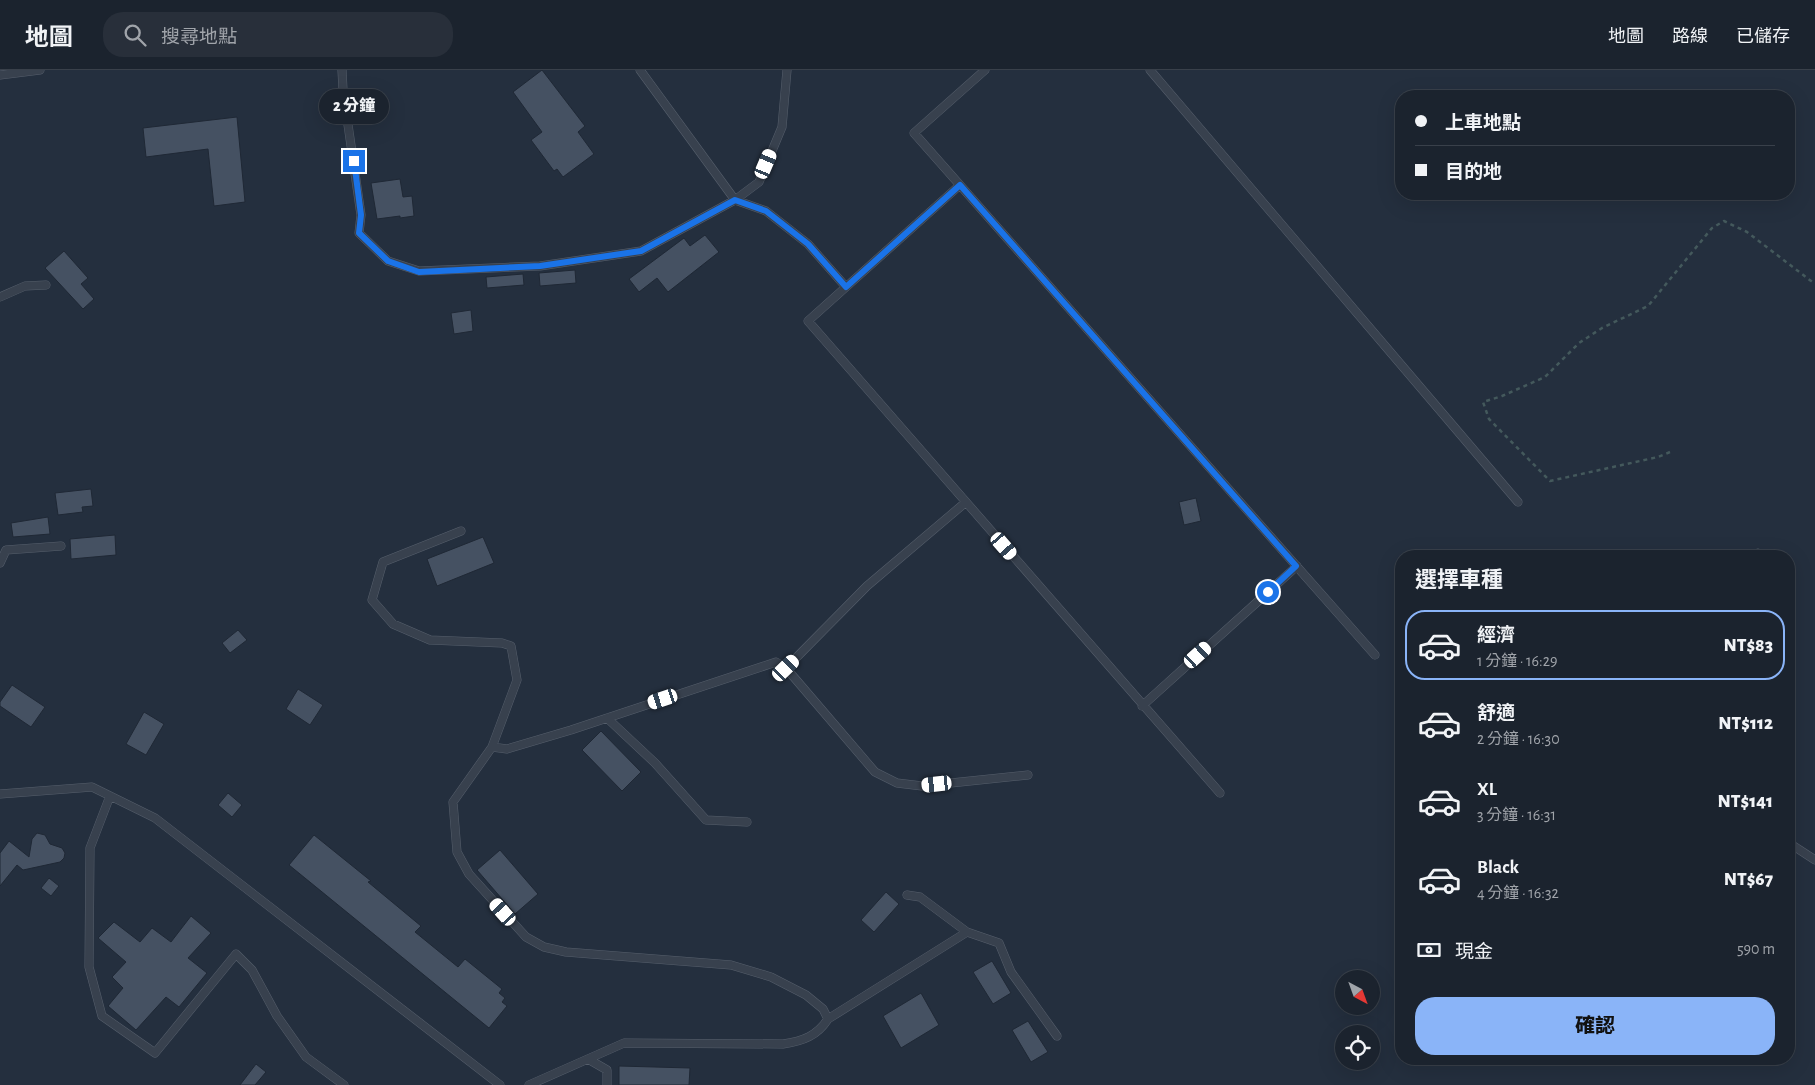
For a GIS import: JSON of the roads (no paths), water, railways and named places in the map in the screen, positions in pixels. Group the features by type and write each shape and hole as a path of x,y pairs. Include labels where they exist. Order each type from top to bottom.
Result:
{"lane":[{"path":"0,75 40,70"},
{"path":"342,70 343,90 361,215 359,233 388,261 419,272 540,266 641,251 735,200 759,182 782,127 787,70"},
{"path":"640,70 735,200 766,211 808,244 846,287"},
{"path":"985,70 914,132 1375,655"},
{"path":"1150,70 1518,502"},
{"path":"960,185 808,320 1142,706 1220,793"},
{"path":"0,297 26,286 46,285"},
{"path":"786,668 867,586 966,502"},
{"path":"461,531 383,562 372,600 393,624 430,640 502,643 511,646 517,680 492,747 454,802 457,852 469,874 526,937 544,947 566,952 731,965 771,977 806,995 823,1009 828,1019"},
{"path":"0,563 6,550 61,546"},
{"path":"1142,706 1296,566"},
{"path":"492,747 507,749 776,662 786,668 875,772 897,783 922,786 1028,776"},
{"path":"607,718 655,763 706,820 747,822"},
{"path":"0,794 92,787 155,818 500,1085"},
{"path":"110,796 90,848 89,967 102,1016 155,1053 236,954 252,970 277,1016 306,1056 344,1085"},
{"path":"1795,847 1815,860"},
{"path":"907,895 920,897 967,932 999,943 1011,972 1057,1036"},
{"path":"529,1085 624,1043 783,1044 802,1041 821,1029 828,1019 967,932"},
{"path":"588,1059 607,1070 607,1085"}]}
